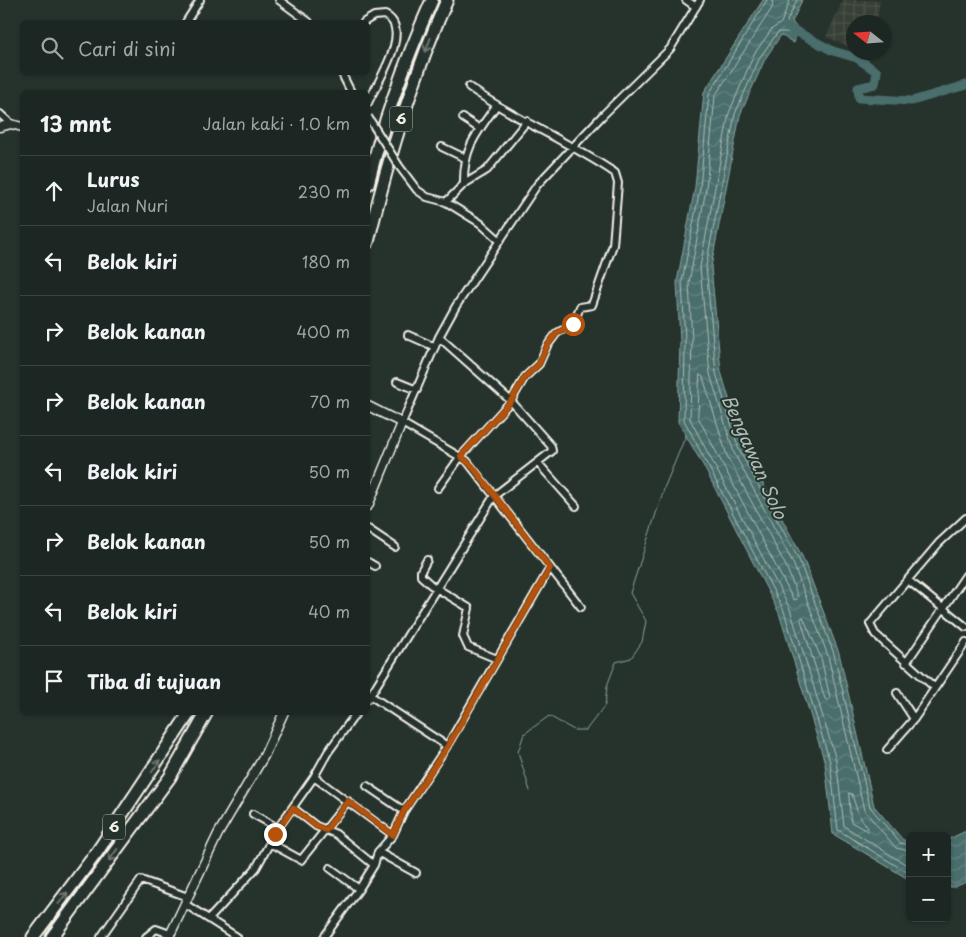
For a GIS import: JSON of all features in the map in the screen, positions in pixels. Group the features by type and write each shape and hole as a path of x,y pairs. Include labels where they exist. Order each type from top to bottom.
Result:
{"highway":[{"name":"6","path":"370,177 390,107 416,36 432,0"},
{"name":"6","path":"370,234 385,170 405,107 447,0"},
{"name":"6","path":"33,937 97,852 188,715"},
{"name":"6","path":"52,937 170,777 205,715"}],"street":[{"path":"187,20 200,0"},
{"path":"279,0 306,20"},
{"path":"686,0 696,7"},
{"path":"370,501 439,337 499,240 538,185 602,116 670,50 700,0"},
{"path":"367,20 374,16 385,14 395,24 397,34 385,69 370,99"},
{"path":"295,20 299,15"},
{"path":"342,75 350,90"},
{"path":"438,488 461,456 511,401 525,377 539,364 547,346 557,333 573,324 580,308 592,305 608,262 614,237 617,176 574,148 496,106 469,86"},
{"path":"464,184 465,158 480,129 496,106"},
{"path":"0,114 11,124 20,126"},
{"path":"463,118 480,129"},
{"path":"370,120 399,166 417,190 427,197 446,202 480,223 499,240"},
{"path":"446,202 464,184 487,170 526,121"},
{"path":"0,127 11,124"},
{"path":"442,147 465,158"},
{"path":"408,334 435,347"},
{"path":"370,693 494,496 550,454 552,446 511,401 439,337"},
{"path":"397,382 417,390"},
{"path":"370,407 461,456 473,467 581,607"},
{"path":"538,463 576,506"},
{"path":"934,687 875,634 870,624 939,543 966,518"},
{"path":"370,530 394,548"},
{"path":"427,560 421,574 437,588 470,608 463,636 468,647 496,659"},
{"path":"370,563 375,566"},
{"path":"324,937 359,889 374,865 378,852 393,835 404,811 448,746 496,659 550,568"},
{"path":"906,663 966,575"},
{"path":"908,580 966,627"},
{"path":"887,750 914,719 966,642"},
{"path":"897,693 914,719"},
{"path":"370,697 448,746"},
{"path":"146,937 156,929 170,936 218,834 264,756 283,715"},
{"path":"209,918 251,875 278,828 355,715"},
{"path":"314,777 393,835"},
{"path":"367,786 404,811"},
{"path":"270,843 301,860 348,801"},
{"path":"293,808 316,826 336,834 374,865"},
{"path":"253,814 278,828"},
{"path":"378,852 416,873"},
{"path":"330,868 359,889"},
{"path":"101,937 141,880 187,900 237,937"}],"shaded area":[{"path":"843,0 880,0 878,15 846,15 846,45 826,37"}],"water":[{"path":"763,0 802,0 792,22 798,29 794,43 781,35 765,59 740,115 711,267 721,372 744,448 803,558 839,653 874,806 903,840 906,840 906,878 833,834 825,763 779,613 703,465 678,422 680,341 677,282 695,187 704,92"},
{"path":"966,831 966,882 955,887 951,887 951,838"}],"waterway":[{"path":"788,27 833,51 857,58 877,72 875,84 858,88 859,98 912,101 966,85"},
{"path":"530,791 518,752 524,734 549,716 574,730 586,730 605,705 607,686 616,662 631,658 642,642 646,621 630,593 665,486 686,435"}],"route":[{"path":"275,834 293,808 320,829 326,830 348,801 393,835 404,811 448,746 496,659 550,568 473,467 461,456 511,401 525,377 539,364 547,346 559,330 573,324"}],"water label":[{"name":"Bengawan Solo","path":"754,457"}]}
